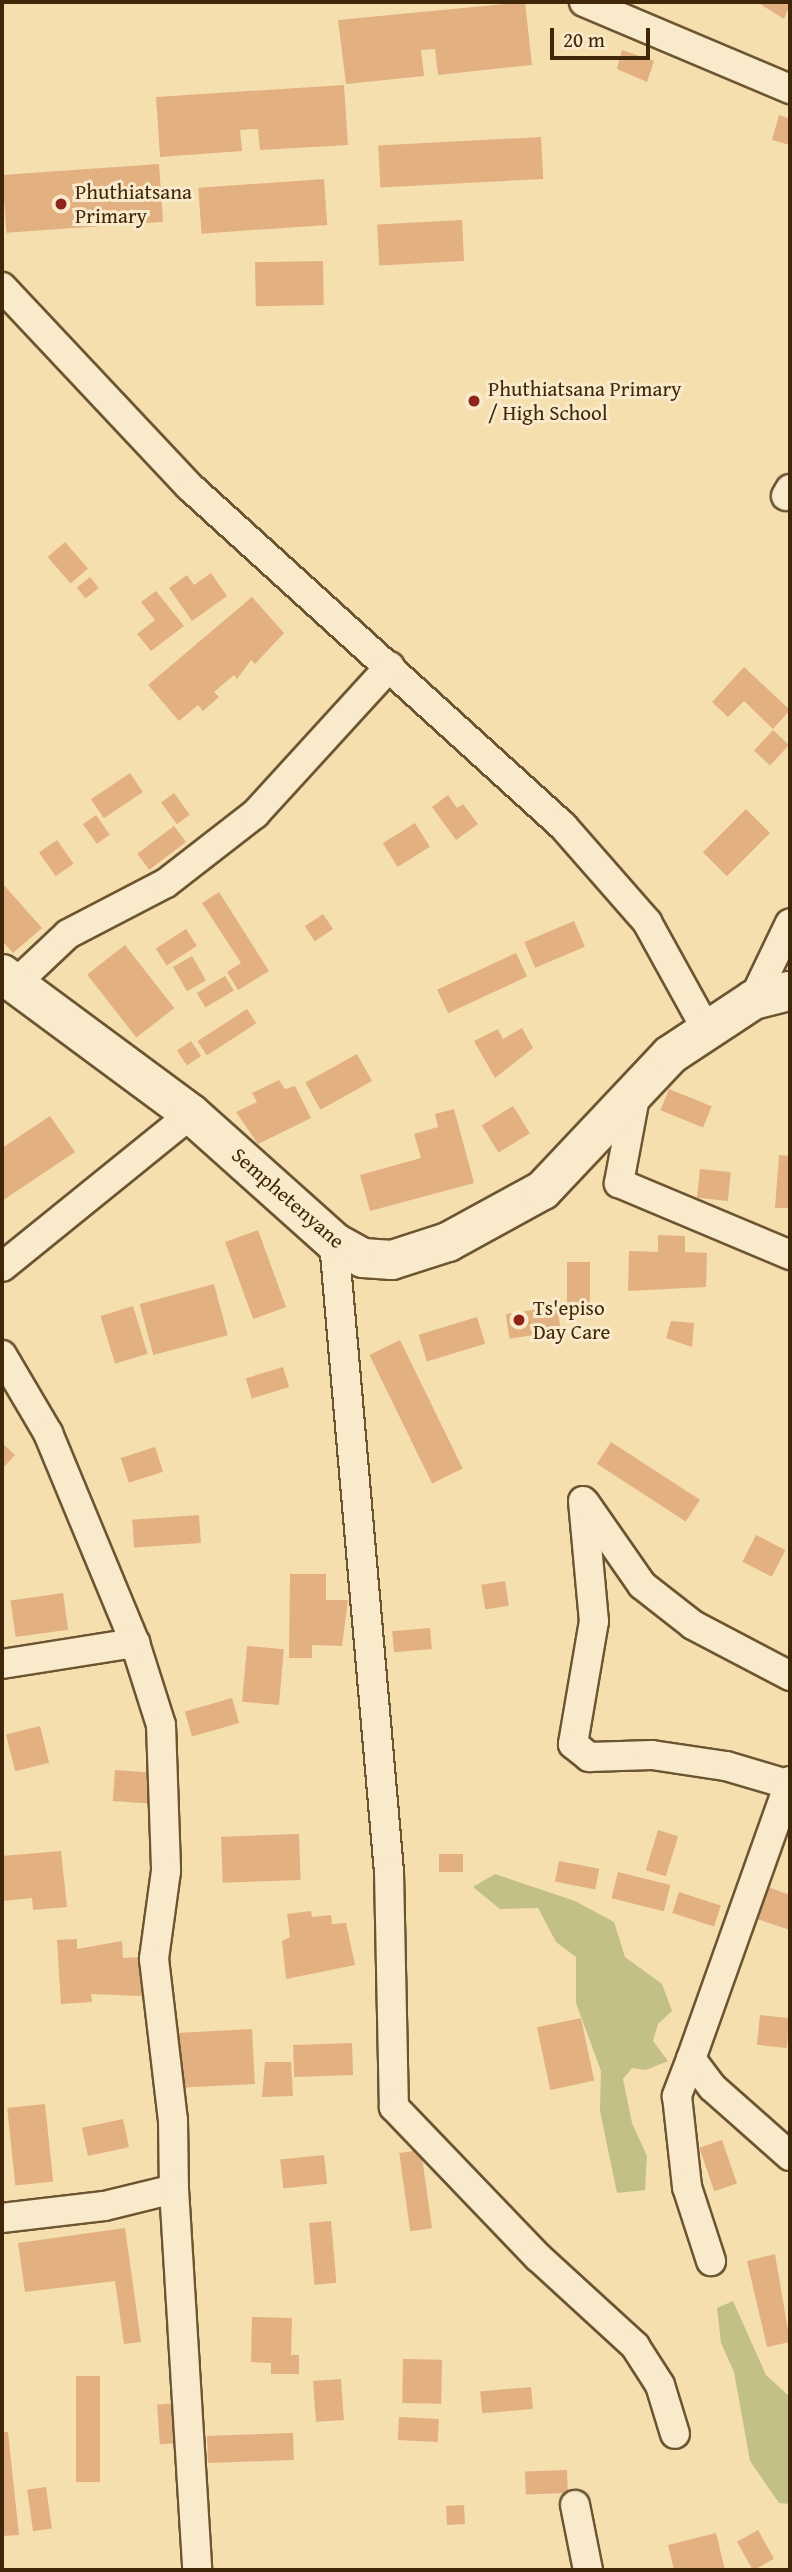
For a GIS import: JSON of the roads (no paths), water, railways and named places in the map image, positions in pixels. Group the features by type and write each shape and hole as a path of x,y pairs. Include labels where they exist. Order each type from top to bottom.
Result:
{"main road":[{"name":"Semphetenyane","path":"9,979 191,1114 334,1242 363,1258 391,1260 475,1229 543,1190 636,1092 705,1027 753,1000 790,991"}],"street":[{"path":"584,2 790,89"},
{"path":"2,287 190,487 390,666 588,855 647,922 705,1027"},
{"path":"9,979 68,934 166,883 255,814 390,666"},
{"path":"753,1000 790,923"},
{"path":"636,1092 619,1184 790,1255"},
{"path":"2,1267 191,1114"},
{"path":"334,1242 389,1872 394,2107 538,2257 635,2346 660,2385 675,2434"},
{"path":"2,1354 48,1433 135,1643 161,1725 166,1871 154,1959 173,2120 174,2189 197,2570"},
{"path":"711,2261 687,2187 677,2096 738,1939 789,1782 726,1766 652,1755 589,1757 573,1744 594,1621 583,1501 642,1585 693,1625 790,1676"},
{"path":"2,1664 135,1643"},
{"path":"691,2059 712,2087 790,2156"},
{"path":"2,2218 104,2206 174,2189"},
{"path":"575,2505 588,2570"}],"place":[{"name":"Phuthiatsana Primary","path":"61,204"},
{"name":"Phuthiatsana Primary / High School","path":"474,401"},
{"name":"Ts'episo Day Care","path":"519,1320"}]}
